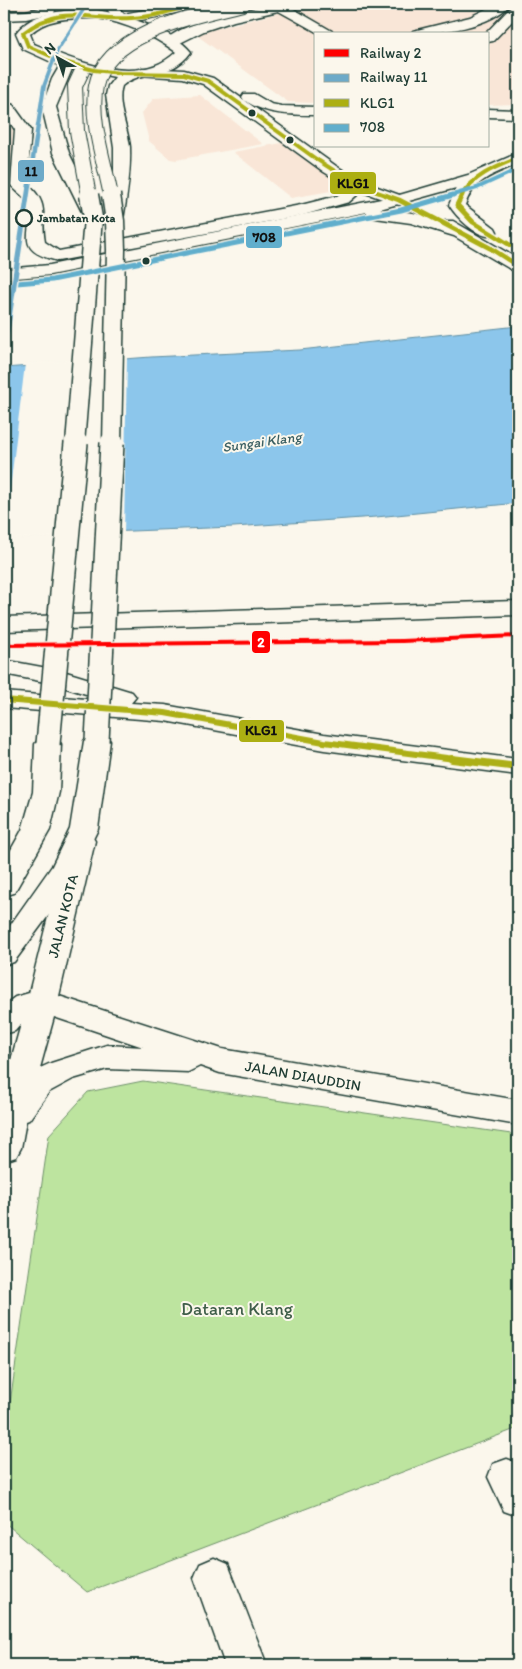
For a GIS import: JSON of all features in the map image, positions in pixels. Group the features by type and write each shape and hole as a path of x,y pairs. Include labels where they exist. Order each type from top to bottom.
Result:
{"main road":[{"path":"4,16 63,10 72,8 74,4"},
{"path":"110,4 120,18"},
{"path":"120,18 153,14 196,4"},
{"path":"4,884 36,830 46,792 48,744 79,406 93,218 77,131 75,86 92,58 111,43 130,33 178,14 217,4"},
{"path":"115,220 94,100 94,88 98,75 108,59 150,32 244,4"},
{"path":"426,32 468,21 497,10 504,4"},
{"path":"171,42 187,32 203,26 286,5 327,32"},
{"path":"490,36 518,8"},
{"path":"28,46 22,33 29,27 63,10 120,18 171,42 262,106 277,111 314,111"},
{"path":"4,22 38,24"},
{"path":"11,37 64,62 105,72 177,73 200,78 222,91 316,159 355,184 399,200 490,248 518,266"},
{"path":"4,955 41,905 65,868 84,829 97,742 114,406 115,220 123,168 123,142 114,104 114,91 118,82 142,72 170,65 178,60 192,58"},
{"path":"64,62 66,67 59,78 49,108 62,153 93,218"},
{"path":"4,106 8,108 23,130 19,185 33,198 35,205 35,244 40,250 58,256 312,208 343,199 356,189 355,184"},
{"path":"262,120 266,115 277,111"},
{"path":"490,113 518,114"},
{"path":"4,274 50,270 212,240 399,200 474,178 518,158"},
{"path":"4,176 21,169"},
{"path":"474,178 461,193 457,205 461,212 513,247"},
{"path":"4,186 16,191 22,204 21,226 32,250 39,257 76,264"},
{"path":"328,214 390,213 423,220 462,233"},
{"path":"4,624 518,608"},
{"path":"4,667 54,676 133,700 165,713"},
{"path":"4,700 165,713 324,742 518,767"},
{"name":"JALAN KOTA","path":"6,1139 43,1002 84,829"},
{"path":"51,963 62,987 74,1002 94,1018"},
{"path":"4,1023 11,1014 26,1005 43,1002 94,1018"},
{"name":"JALAN DIAUDDIN","path":"94,1018 220,1061 518,1113"},
{"path":"6,1139 23,1102 38,1083 62,1071 107,1057 220,1061"},
{"path":"214,1578 246,1665"}],"shaded area":[{"path":"4,4 49,4 34,11 4,12"},
{"path":"314,4 518,4 518,104 490,105 490,32 314,32 314,103 288,102 195,34"},
{"path":"200,95 263,144 176,160 170,159 149,141 142,113 154,98"},
{"path":"4,115 14,131 14,168 4,172"},
{"path":"287,142 348,188 291,198 233,152"}],"green space":[{"name":"Dataran Klang","path":"143,1081 518,1135 518,1428 87,1592 4,1522 4,1444 49,1135 88,1092"}],"water":[{"name":"Sungai Klang","path":"518,326 518,503 376,517 234,527 4,536 4,368 151,357 300,350"}],"pier":[{"path":"127,356 124,534 4,539 25,364"}],"rail line":[{"name":"11","path":"4,349 44,86 57,51 87,4"},
{"name":"2","path":"4,645 402,641 518,636"}],"transit line":[{"name":"KLG1","path":"196,4 172,11 131,18 62,15 49,18 23,33 28,46 64,62 94,70 120,73 184,74 208,81 316,159 355,184 399,200 490,248 518,266"},
{"name":"KLG1","path":"510,245 473,222 457,205 461,195 474,181 490,170 518,158"},
{"name":"708","path":"5,284 52,280 401,210 477,188 518,169"},
{"name":"KLG1","path":"4,700 165,713 324,742 518,767"}],"place":[{"name":"Jambatan Kota","path":"24,218"}]}
